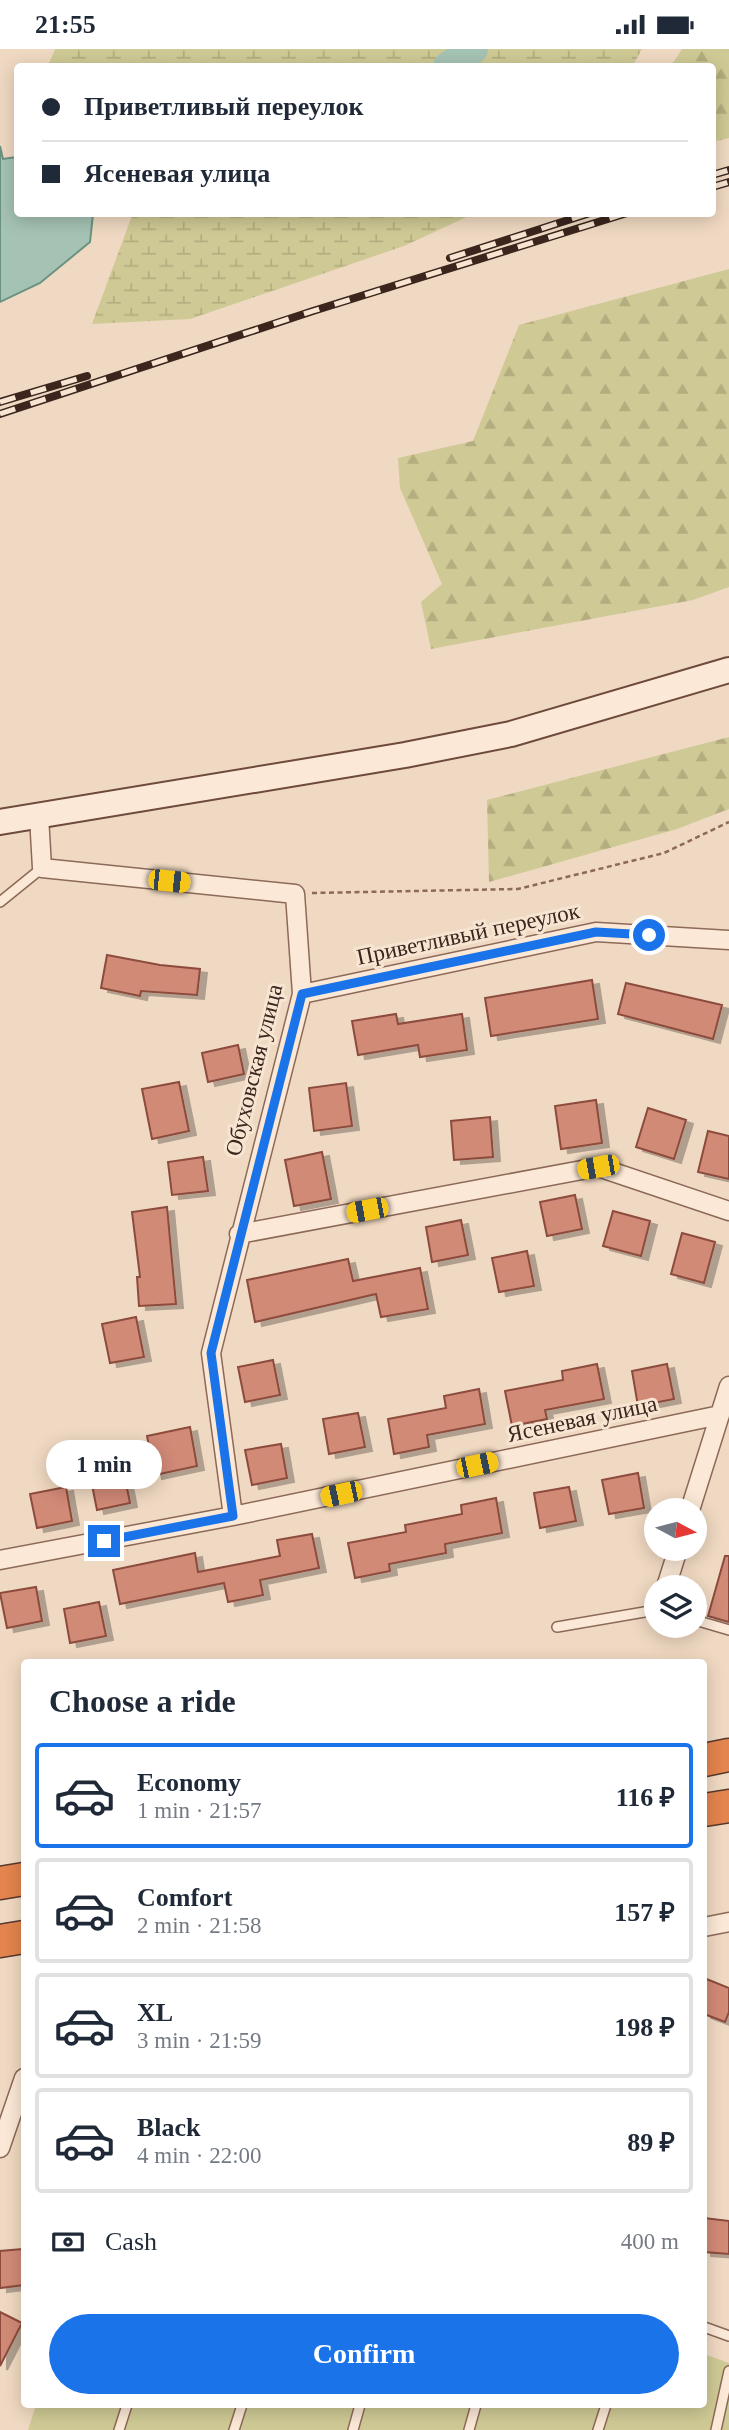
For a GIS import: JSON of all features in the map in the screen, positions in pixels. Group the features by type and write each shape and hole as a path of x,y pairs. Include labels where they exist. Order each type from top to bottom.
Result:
{"highway":[{"path":"707,1759 729,1755"},
{"path":"707,1810 729,1806"},
{"path":"0,1883 21,1880"},
{"path":"0,1941 21,1938"}],"main road":[{"path":"0,822 405,755 511,734 729,670"}],"street":[{"path":"39,816 42,868 295,894"},
{"name":"Обуховская улица","path":"233,1516 211,1353 302,994 295,894"},
{"name":"Приветливый переулок","path":"302,994 596,932 729,940"},
{"path":"239,1234 598,1167 729,1211"},
{"path":"694,1498 729,1386"},
{"name":"Ясеневая улица","path":"0,1560 233,1516 720,1415"},
{"path":"707,1926 729,1922"},
{"path":"0,2148 21,2087"}],"lane":[{"path":"0,902 42,868"},
{"path":"558,1627 644,1612"},
{"path":"707,1624 729,1630"},
{"path":"707,2328 729,2336"},
{"path":"716,2430 729,2371"},
{"path":"119,2430 126,2408"},
{"path":"234,2430 241,2408"},
{"path":"352,2430 359,2408"},
{"path":"469,2430 475,2408"},
{"path":"598,2430 605,2408"}],"path":[{"path":"295,894 518,889 664,853 729,822"}],"green space":[{"path":"55,49 642,49 634,63 49,63"},
{"path":"682,49 729,49 729,138 716,141 716,63 673,63"},
{"path":"132,217 467,217 404,246 190,319 92,324"},
{"path":"729,269 729,587 693,600 431,649 421,602 442,584 400,488 398,458 473,441 519,325"},
{"path":"729,737 729,809 677,829 489,882 487,800"},
{"path":"707,2355 729,2363 729,2430 28,2430 35,2408 707,2408"}],"shaded area":[{"path":"0,146 3,159 14,157 14,217 93,217 90,242 40,283 0,302"}],"building":[{"path":"107,955 200,969 197,995 141,991 140,996 101,988"},
{"path":"592,980 598,1019 491,1036 485,998"},
{"path":"626,983 722,1005 713,1039 618,1014"},
{"path":"396,1014 398,1024 462,1014 467,1050 420,1057 418,1045 358,1055 352,1021"},
{"path":"238,1045 244,1074 208,1082 202,1053"},
{"path":"179,1082 189,1131 152,1139 142,1089"},
{"path":"346,1083 352,1126 314,1131 309,1088"},
{"path":"596,1100 602,1143 561,1149 555,1106"},
{"path":"648,1108 686,1120 674,1159 636,1147"},
{"path":"490,1117 493,1157 454,1160 451,1121"},
{"path":"708,1131 729,1136 729,1179 698,1172"},
{"path":"322,1152 331,1199 294,1206 285,1160"},
{"path":"203,1157 208,1191 172,1195 168,1162"},
{"path":"575,1195 582,1229 547,1236 540,1202"},
{"path":"167,1207 176,1304 139,1306 137,1277 140,1277 132,1212"},
{"path":"613,1211 650,1221 641,1256 603,1246"},
{"path":"461,1220 468,1255 432,1262 426,1227"},
{"path":"682,1233 715,1242 704,1283 671,1274"},
{"path":"527,1251 534,1286 499,1292 492,1258"},
{"path":"348,1259 353,1281 420,1268 428,1309 381,1317 376,1294 255,1322 247,1280"},
{"path":"136,1317 144,1357 110,1363 102,1324"},
{"path":"273,1360 280,1395 245,1402 238,1367"},
{"path":"597,1364 604,1399 545,1410 547,1419 512,1426 505,1391 563,1380 562,1371"},
{"path":"667,1364 674,1399 638,1406 632,1371"},
{"path":"479,1389 485,1424 427,1435 429,1447 394,1454 388,1419 446,1408 444,1396"},
{"path":"358,1413 365,1447 329,1454 323,1419"},
{"path":"190,1427 197,1466 155,1475 147,1436"},
{"path":"118,1443 130,1503 97,1510 85,1450"},
{"path":"281,1444 287,1478 252,1485 245,1450"},
{"path":"638,1473 644,1508 609,1514 602,1480"},
{"path":"66,1487 72,1521 37,1528 30,1494"},
{"path":"569,1487 576,1521 540,1528 534,1493"},
{"path":"496,1498 502,1533 445,1544 446,1553 389,1564 390,1571 355,1578 348,1543 406,1532 405,1525 462,1514 461,1505"},
{"path":"312,1534 319,1568 260,1580 263,1595 228,1602 224,1583 120,1604 113,1570 195,1553 198,1572 280,1556 277,1540"},
{"path":"725,1556 729,1556 729,1622 708,1616"},
{"path":"36,1587 42,1621 7,1628 0,1593"},
{"path":"99,1602 106,1636 70,1643 64,1609"},
{"path":"707,1979 729,1988 729,2012 725,2022 707,2015"},
{"path":"707,2218 729,2221 729,2254 707,2252"},
{"path":"21,2249 21,2285 0,2288 0,2251"},
{"path":"0,2312 21,2325 0,2366"}],"waterway":[{"path":"454,63 473,49"}],"railway":[{"path":"716,174 729,170"},
{"path":"716,186 729,182"},
{"path":"450,258 578,217"},
{"path":"0,414 313,311 614,217"},
{"path":"0,402 87,376"}],"route":[{"path":"104,1541 233,1516 211,1353 302,994 596,932 649,935"}]}
